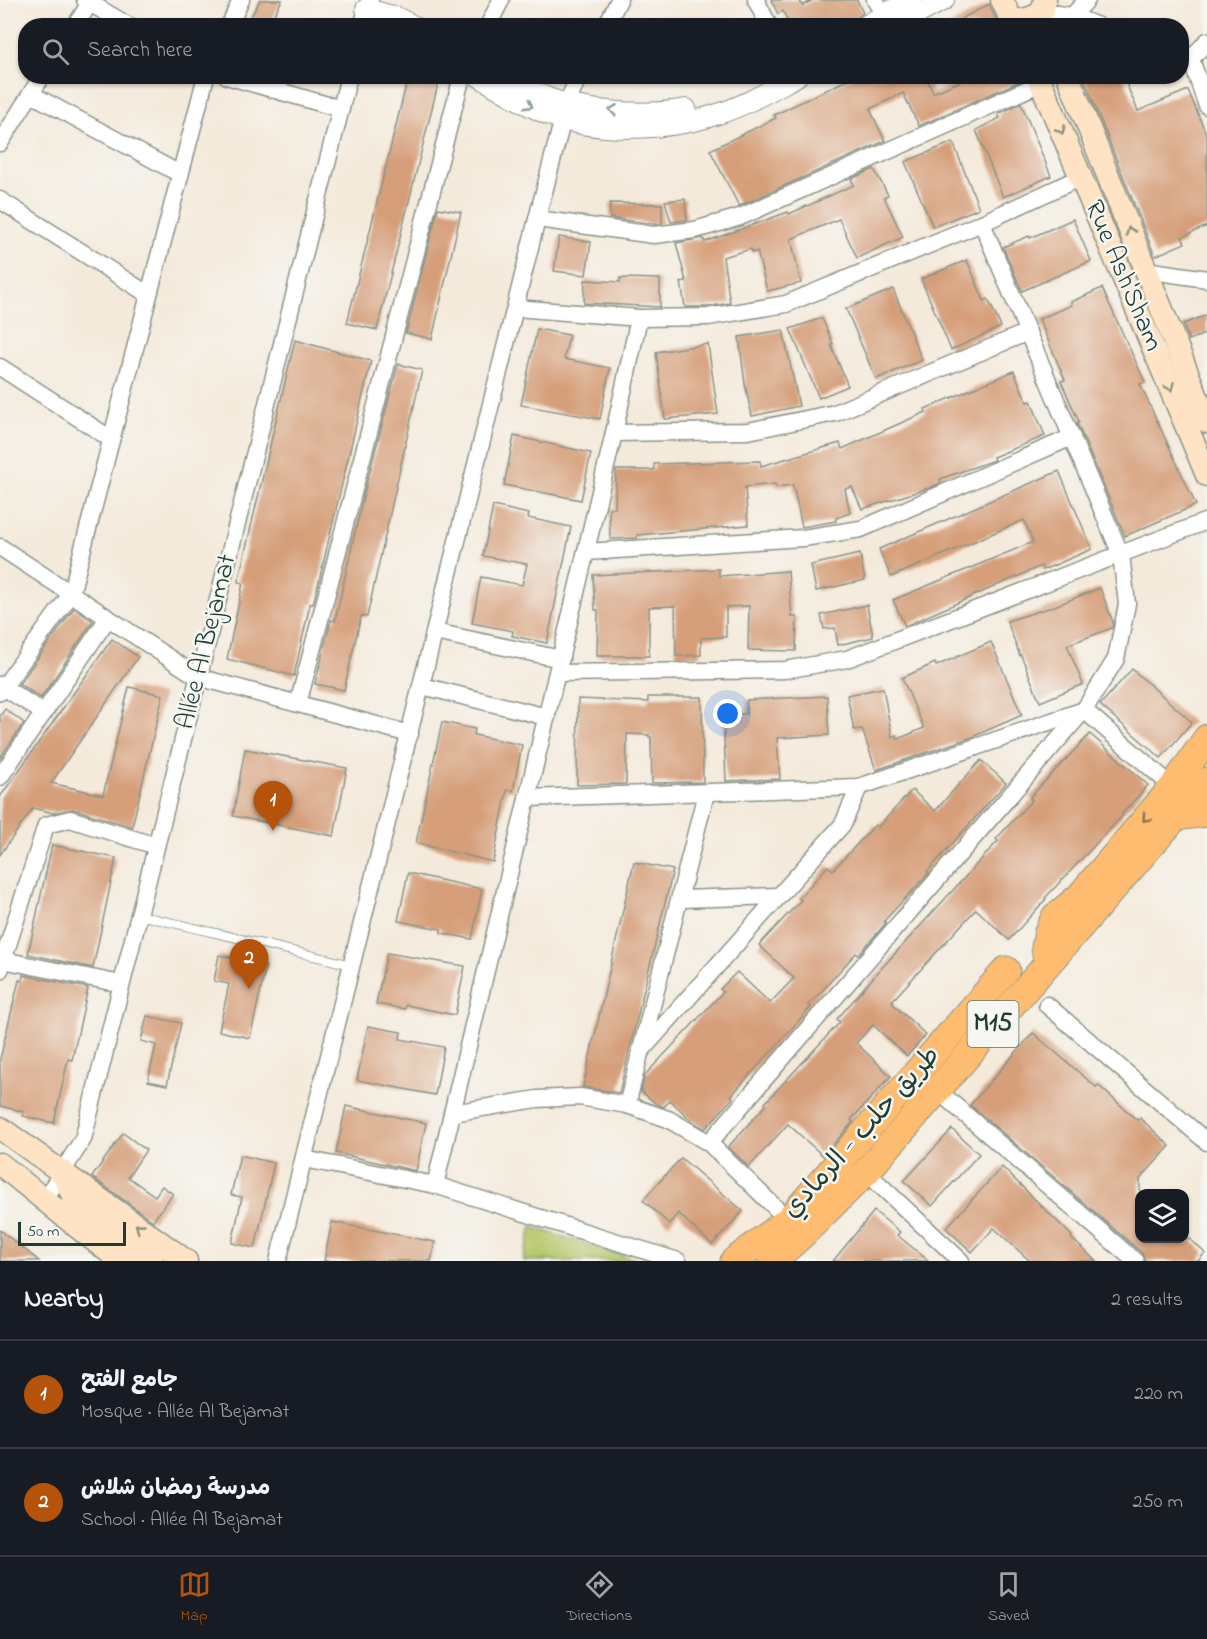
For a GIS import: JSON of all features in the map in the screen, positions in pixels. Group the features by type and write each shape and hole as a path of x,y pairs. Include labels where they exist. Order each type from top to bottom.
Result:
{"highway":[{"path":"1047,962 1045,948 1047,932 1055,917 1079,897 1173,787 1207,738"},
{"name":"طريق حلب - الرمادي","path":"734,1261 788,1220 978,1022 1047,962 1207,781"},
{"path":"1174,817 1207,813"},
{"name":"طريق حلب - الرمادي","path":"772,1261 866,1172 937,1090 1006,970"}],"main road":[{"path":"1002,0 1011,18"},
{"name":"Rue Ash'Sham","path":"1042,84 1207,475"},
{"name":"Rue Ash'Sham","path":"1071,84 1207,422"},
{"path":"0,1128 186,1261"},
{"path":"0,1164 45,1199 81,1232 121,1261"},
{"path":"62,1172 78,1208 152,1261"}],"street":[{"path":"233,18 241,0"},
{"path":"493,18 501,0"},
{"path":"610,18 619,0"},
{"path":"756,0 765,18"},
{"path":"885,14 910,0"},
{"path":"885,14 944,0"},
{"path":"1072,16 1088,0"},
{"path":"79,18 87,1 116,18"},
{"path":"362,9 377,18"},
{"path":"362,9 396,18"},
{"path":"1045,13 1077,18"},
{"path":"1189,55 1207,41"},
{"path":"1189,61 1202,79 1207,106"},
{"path":"0,143 37,84"},
{"path":"44,713 1,688 71,594 204,84"},
{"path":"255,84 341,109"},
{"name":"Allée Al Bejamat","path":"45,1199 82,1139 347,84"},
{"path":"298,704 460,84"},
{"path":"492,84 532,107 565,111 633,112 676,111 702,106 727,98 754,84"},
{"path":"522,84 548,98 582,124 609,126 680,124 720,114 782,84"},
{"path":"278,1261 537,219 565,111 576,84"},
{"path":"537,219 654,235 695,230 740,217 1031,84"},
{"path":"31,94 180,174"},
{"path":"516,308 639,318 708,317 786,304 982,223 1081,177"},
{"path":"0,200 148,295"},
{"path":"709,1143 1084,710 1116,659 1127,604 1122,555 982,223"},
{"path":"1145,270 1207,279"},
{"path":"435,1185 614,433 639,318"},
{"path":"614,433 748,431 835,413 1028,332"},
{"path":"0,367 111,439"},
{"path":"586,552 803,538 861,529 1072,437"},
{"path":"435,632 559,666 785,670 846,659 1207,521"},
{"path":"0,547 198,677 410,734"},
{"path":"0,777 108,618"},
{"path":"422,686 547,717"},
{"path":"1084,710 1173,787"},
{"path":"527,798 859,787 1084,710"},
{"path":"642,1050 843,824 859,787"},
{"path":"627,1105 706,792"},
{"path":"121,984 1,965 46,825 70,819 156,846"},
{"path":"680,899 779,896"},
{"path":"1047,1005 1207,1142"},
{"path":"937,1090 1135,1261"},
{"path":"452,1113 537,1099 558,1098 580,1097 627,1105 668,1119 709,1143 788,1220"},
{"path":"304,1159 435,1185 678,1261"},
{"path":"866,1172 955,1259"}],"lane":[{"path":"139,915 352,965"}],"green space":[{"path":"532,1227 640,1261 523,1261"}],"building":[{"path":"260,0 282,0 272,18 250,18"},
{"path":"771,0 802,0 800,1 802,6 813,0 857,0 863,13 857,18 786,18 783,11 778,14"},
{"path":"989,4 995,18 963,18"},
{"path":"406,84 438,84 377,330 347,323"},
{"path":"838,84 929,84 933,93 954,84 1014,84 919,126 903,93 870,109 885,141 739,206 710,150 776,118 774,115"},
{"path":"1086,84 1126,84 1138,111 1188,90 1207,136 1207,226 1182,237 1185,243 1155,256"},
{"path":"1021,103 1051,176 1003,197 976,130 1000,118 998,114"},
{"path":"953,142 979,208 933,227 905,162"},
{"path":"874,169 888,195 884,197 903,237 857,258 839,219 791,239 801,283 767,291 757,251 752,253 751,249 723,257 730,303 707,307 685,307 681,282 686,281 676,243 703,238 705,242 788,212 789,214 854,185 851,179"},
{"path":"685,199 687,220 671,222 665,201"},
{"path":"610,203 662,204 662,224 610,218"},
{"path":"438,208 461,212 432,339 406,333"},
{"path":"1073,219 1091,261 1022,291 1003,247"},
{"path":"559,237 591,242 586,275 554,271"},
{"path":"967,260 984,301 988,299 1001,327 951,350 921,279"},
{"path":"620,278 660,279 660,307 584,303 585,280 620,282"},
{"path":"1102,288 1145,382 1140,384 1196,505 1125,536 1077,423 1079,422 1061,381 1065,380 1039,319 1072,305 1071,302"},
{"path":"893,289 922,360 876,379 846,309"},
{"path":"1207,315 1207,333 1189,340 1183,324"},
{"path":"822,318 848,386 819,398 790,329"},
{"path":"537,329 569,335 564,359 610,368 600,419 521,405"},
{"path":"783,330 799,406 752,416 739,337"},
{"path":"295,340 371,361 294,676 227,659 243,583 238,582"},
{"path":"708,344 718,414 665,419 656,352"},
{"path":"398,364 422,370 367,617 361,616 344,690 315,684 331,620 335,621 363,497"},
{"path":"1014,371 1027,402 1031,401 1045,436 993,457 994,460 940,479 941,483 932,487 862,509 852,487 845,489 850,513 836,518 836,521 802,527 793,485 745,487 748,525 610,539 609,508 615,508 616,470 654,470 654,464 760,461 761,466 840,443 842,449 926,412 925,409"},
{"path":"514,436 591,453 581,500 504,485"},
{"path":"1059,471 1092,549 1043,570 1041,566 905,626 893,600 1033,542 1024,520 891,577 879,549"},
{"path":"493,506 529,514 528,518 571,527 547,643 512,636 513,631 472,623 481,577 522,585 527,564 483,556"},
{"path":"860,554 865,580 816,591 811,565"},
{"path":"719,569 719,576 788,571 792,617 797,617 796,651 748,650 749,606 726,607 726,637 701,638 701,655 676,656 675,606 649,607 649,656 597,656 598,610 595,610 593,575"},
{"path":"1100,588 1113,622 1112,628 1067,645 1083,684 1040,702 1007,621 1052,607"},
{"path":"867,605 873,637 838,645 835,628 824,629 821,615"},
{"path":"74,608 93,621 41,698 19,684"},
{"path":"112,639 138,657 51,783 103,795 129,687 163,695 132,827 73,809 53,813 33,808 0,855 0,797"},
{"path":"991,642 1022,715 972,737 876,770 862,729 854,730 847,695 883,688 892,737 896,735 898,739 924,728 902,678"},
{"path":"1132,669 1192,722 1161,758 1100,705"},
{"path":"827,696 829,735 777,738 780,779 726,781 723,714 746,714 747,700"},
{"path":"648,697 702,697 703,782 652,783 651,737 627,734 626,784 577,785 578,699 648,702"},
{"path":"5,709 24,723 0,758 0,716"},
{"path":"442,722 475,729 474,735 522,745 513,791 507,790 493,862 416,843"},
{"path":"1090,734 1148,785 1009,940 976,909 892,1001 926,1035 907,1056 873,1025 856,1043 891,1076 851,1120 853,1122 823,1156 788,1124 749,1167 728,1147 766,1105 765,1103 840,1022 837,1019 878,972 998,841 996,839 1032,800 1030,797"},
{"path":"245,749 347,768 334,836 233,816"},
{"path":"981,760 1006,783 927,872 929,873 884,921 886,923 858,955 856,953 809,1005 811,1007 731,1096 733,1098 705,1129 693,1122 670,1100 664,1107 655,1103 641,1091 645,1075 723,992 720,989 737,972 770,1003 794,978 759,945 801,900 799,898 828,866 833,870 875,825 878,827 912,790 935,811"},
{"path":"52,845 116,858 93,968 28,954"},
{"path":"634,862 673,870 619,1093 583,1087"},
{"path":"408,873 482,889 472,939 441,933 441,929 398,921"},
{"path":"387,953 465,966 455,1015 406,1005 405,1009 376,1004"},
{"path":"219,955 266,966 250,1038 219,1031 229,984 214,981"},
{"path":"23,975 88,988 72,1060 68,1059 54,1123 23,1116 24,1112 0,1106 0,1059 19,980 22,981"},
{"path":"147,1016 181,1023 167,1085 148,1081 156,1045 141,1041"},
{"path":"368,1026 401,1032 400,1039 444,1047 435,1095 357,1080"},
{"path":"1033,1033 1096,1087 1098,1085 1137,1120 1140,1118 1170,1146 1140,1179 1140,1189 1135,1189 1135,1243 1189,1243 1190,1239 1205,1253 1198,1261 1145,1261 1142,1253 970,1105"},
{"path":"346,1106 426,1123 416,1171 336,1153"},
{"path":"952,1129 979,1154 932,1206 904,1181"},
{"path":"123,1133 146,1150 128,1177 155,1196 162,1186 173,1194 153,1221 92,1177"},
{"path":"240,1155 274,1163 255,1248 232,1243 242,1197 231,1195"},
{"path":"681,1158 743,1211 712,1245 678,1213 669,1224 643,1200"},
{"path":"1002,1167 1096,1261 1030,1261 994,1228 972,1252 946,1228"},
{"path":"874,1211 900,1232 897,1235 929,1261 833,1261"},
{"path":"332,1222 435,1242 431,1261 324,1261"},
{"path":"0,1230 39,1261 0,1261"}],"place":[{"name":"جامع الفتح","path":"273,831"},
{"name":"مدرسة رمضان شلاش","path":"249,989"}]}
